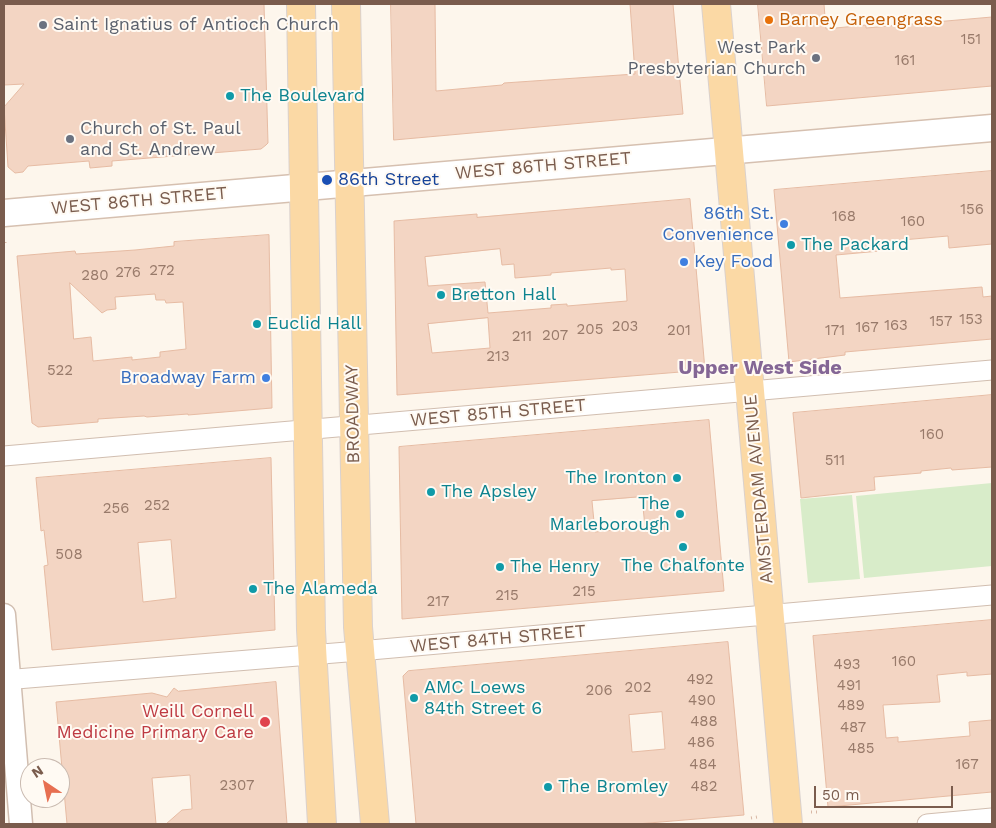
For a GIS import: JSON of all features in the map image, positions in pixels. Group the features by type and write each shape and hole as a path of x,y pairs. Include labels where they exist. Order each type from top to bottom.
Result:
{"main road":[{"path":"300,4 312,655 322,824"},
{"name":"BROADWAY","path":"346,4 359,651 375,824"},
{"name":"AMSTERDAM AVENUE","path":"716,4 770,615 799,818"},
{"name":"WEST 86TH STREET","path":"4,213 992,128"}],"street":[{"name":"WEST 85TH STREET","path":"4,456 992,370"},
{"name":"WEST 84TH STREET","path":"7,679 359,651 992,595"},
{"path":"4,615 7,679 21,824"},
{"path":"927,824 992,818"}],"path":[{"path":"4,247 5,240"},
{"path":"799,818 817,812"},
{"path":"751,818 757,817"}],"green space":[{"path":"992,483 992,566 864,578 856,496"},
{"path":"852,495 860,579 808,583 800,499"}],"building":[{"path":"4,4 264,4 268,143 261,149 112,161 112,166 90,168 89,161 28,166 23,172 15,173 8,167 4,107 24,84 4,85"},
{"path":"391,4 435,4 436,91 502,85 504,83 635,74 630,4 673,4 683,114 394,140"},
{"path":"758,4 824,4 826,29 866,25 866,28 992,17 992,86 767,106"},
{"path":"992,171 992,244 949,248 948,236 879,242 880,251 836,255 840,298 982,287 983,297 992,296 992,339 845,352 845,355 789,362 774,190"},
{"path":"690,199 705,370 397,395 394,221 477,214 477,217","holes":["500,249 502,265 514,264 515,278 611,268 611,270 625,269 627,301 567,306 567,304 551,305 551,308 488,313 485,282 428,286 425,257","488,318 490,348 432,353 428,324"]},
{"path":"269,235 272,408 188,415 98,419 98,422 38,427 32,423 17,256 75,251 76,254 135,250 174,246 174,242","holes":["70,283 102,313 107,310 116,309 115,297 155,294 156,300 165,300 166,303 183,302 186,349 160,352 160,357 132,360 132,357 93,361 91,337 74,339"]},
{"path":"992,395 992,467 952,470 951,468 874,477 875,490 801,498 793,413"},
{"path":"709,420 724,591 402,619 399,447","holes":["642,497 645,527 595,532 592,501"]},
{"path":"271,458 275,630 52,650 44,566 48,565 44,530 41,531 36,478","holes":["171,540 176,598 143,602 138,543"]},
{"path":"992,620 992,674 967,676 967,672 937,675 940,702 883,705 886,738 898,737 898,742 970,736 969,722 992,720 992,792 828,807 813,636"},
{"path":"728,642 744,815 637,824 416,824 403,676 408,671","holes":["662,712 665,749 632,752 629,715"]},
{"path":"276,682 287,824 166,824 182,810 192,809 190,775 152,778 156,824 67,824 66,808 70,808 70,758 61,758 56,702 152,693 167,697 174,688 178,691"}],"place":[{"name":"Barney Greengrass","path":"769,20"},
{"name":"Saint Ignatius of Antioch Church","path":"43,25"},
{"name":"West Park Presbyterian Church","path":"816,58"},
{"name":"The Boulevard","path":"230,96"},
{"name":"Church of St. Paul and St. Andrew","path":"70,139"},
{"name":"86th Street","path":"327,180"},
{"name":"86th St. Convenience","path":"784,224"},
{"name":"The Packard","path":"791,245"},
{"name":"Key Food","path":"684,262"},
{"name":"Bretton Hall","path":"441,295"},
{"name":"Euclid Hall","path":"257,324"},
{"name":"Broadway Farm","path":"266,378"},
{"name":"The Ironton","path":"677,478"},
{"name":"The Apsley","path":"431,492"},
{"name":"The Marleborough","path":"680,514"},
{"name":"The Chalfonte","path":"683,547"},
{"name":"The Henry","path":"500,567"},
{"name":"The Alameda","path":"253,589"},
{"name":"AMC Loews 84th Street 6","path":"414,698"},
{"name":"Weill Cornell Medicine Primary Care","path":"265,722"},
{"name":"The Bromley","path":"548,787"}],"district":[{"name":"Upper West Side","path":"760,368"}]}
